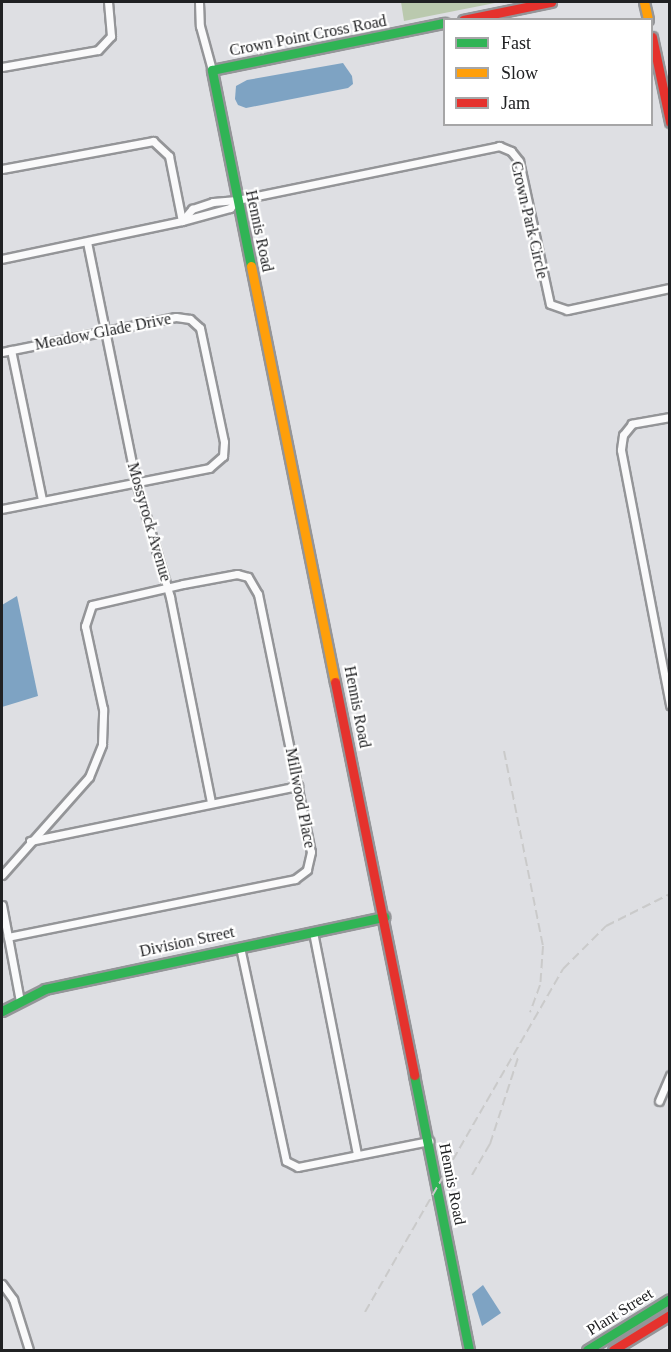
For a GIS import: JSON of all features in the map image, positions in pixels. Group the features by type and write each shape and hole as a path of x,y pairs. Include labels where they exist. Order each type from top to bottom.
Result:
{"street":[{"path":"2,67 98,50 111,36 108,2"},
{"path":"199,2 200,26 212,70"},
{"path":"473,18 550,2"},
{"path":"644,2 648,18"},
{"name":"Crown Point Cross Road","path":"212,70 443,23"},
{"path":"653,46 669,122"},
{"name":"Hennis Road","path":"212,70 429,1141 469,1350"},
{"path":"2,169 153,141 169,156 182,221"},
{"name":"Crown Park Circle","path":"237,200 483,149 507,148 519,161 550,303 567,310 669,288"},
{"path":"2,259 182,221 187,213 202,205 237,200"},
{"name":"Mossyrock Avenue","path":"87,242 136,482 168,587 211,803"},
{"name":"Meadow Glade Drive","path":"2,351 176,317 190,319 200,328 221,430 223,456 209,468 2,508"},
{"path":"11,350 42,500"},
{"path":"669,417 632,424 623,435 621,450 669,705"},
{"name":"Millwood Place","path":"8,937 301,876 311,862 298,786 255,585 248,577 237,574 100,601 86,616 103,709 102,744 89,777 30,841"},
{"path":"2,875 30,841 298,786"},
{"path":"2,905 20,1001"},
{"name":"Division Street","path":"2,1011 45,989 384,917"},
{"path":"313,932 357,1155"},
{"path":"240,947 283,1155 298,1167 429,1141"},
{"path":"659,1101 669,1075"},
{"path":"2,1284 13,1299 30,1350"},
{"name":"Plant Street","path":"587,1350 669,1299"},
{"path":"646,1330 647,1321 669,1305"},
{"name":"Plant Street","path":"613,1350 669,1315"},
{"path":"602,1350 628,1334 628,1325"}],"green space":[{"path":"401,2 500,2 404,21"}],"water":[{"path":"343,63 352,76 353,84 348,88 246,108 238,105 235,99 236,86 247,80"},
{"path":"17,596 38,696 2,707 2,605"},
{"path":"483,1285 501,1313 482,1326 472,1294"}],"railway":[{"path":"504,751 543,946 540,985 530,1012"},
{"path":"365,1312 563,969 606,926 670,894"},
{"path":"472,1175 490,1144 519,1055"}],"traffic: fast":[{"path":"251,266 212,70 443,23"},
{"path":"2,1011 45,989 384,917"},
{"path":"414,1075 469,1350"},
{"path":"587,1350 670,1299"}],"traffic: slow":[{"path":"644,2 648,18"},
{"path":"251,266 335,682"}],"traffic: jam":[{"path":"473,18 551,2"},
{"path":"653,42 670,122"},
{"path":"335,682 414,1075"},
{"path":"613,1350 670,1315"}]}
